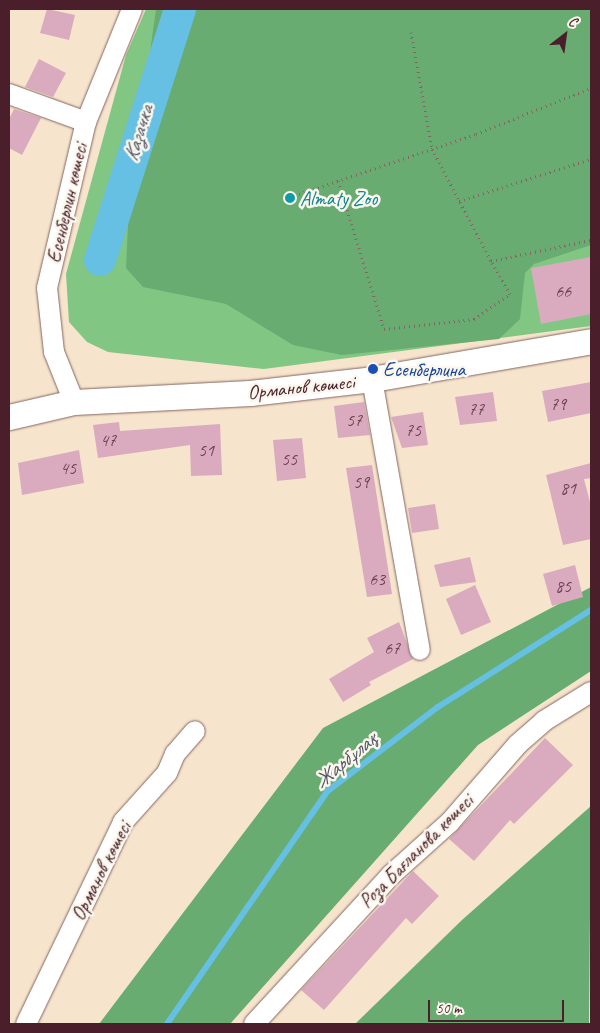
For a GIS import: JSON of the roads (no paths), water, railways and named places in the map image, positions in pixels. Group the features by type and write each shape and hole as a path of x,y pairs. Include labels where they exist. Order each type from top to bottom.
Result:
{"street":[{"name":"Есенберлин көшесі","path":"74,402 54,352 47,288 86,122 132,9"},
{"path":"9,94 86,122"},
{"name":"Орманов көшесі","path":"9,418 74,402 250,393 372,379 591,341"},
{"path":"372,379 420,650"},
{"name":"Роза Бағланова көшесі","path":"254,1024 391,875 450,822 518,744 544,721 591,692"},
{"name":"Орманов көшесі","path":"26,1024 123,822 167,773 175,754 195,731"}],"waterway":[{"name":"Казачка","path":"100,260 180,9"},
{"name":"Жарбұлақ","path":"167,1024 328,791 438,707 591,610"}],"place":[{"name":"Almaty Zoo","path":"290,198"},
{"name":"Есенберлина","path":"373,369"}]}
